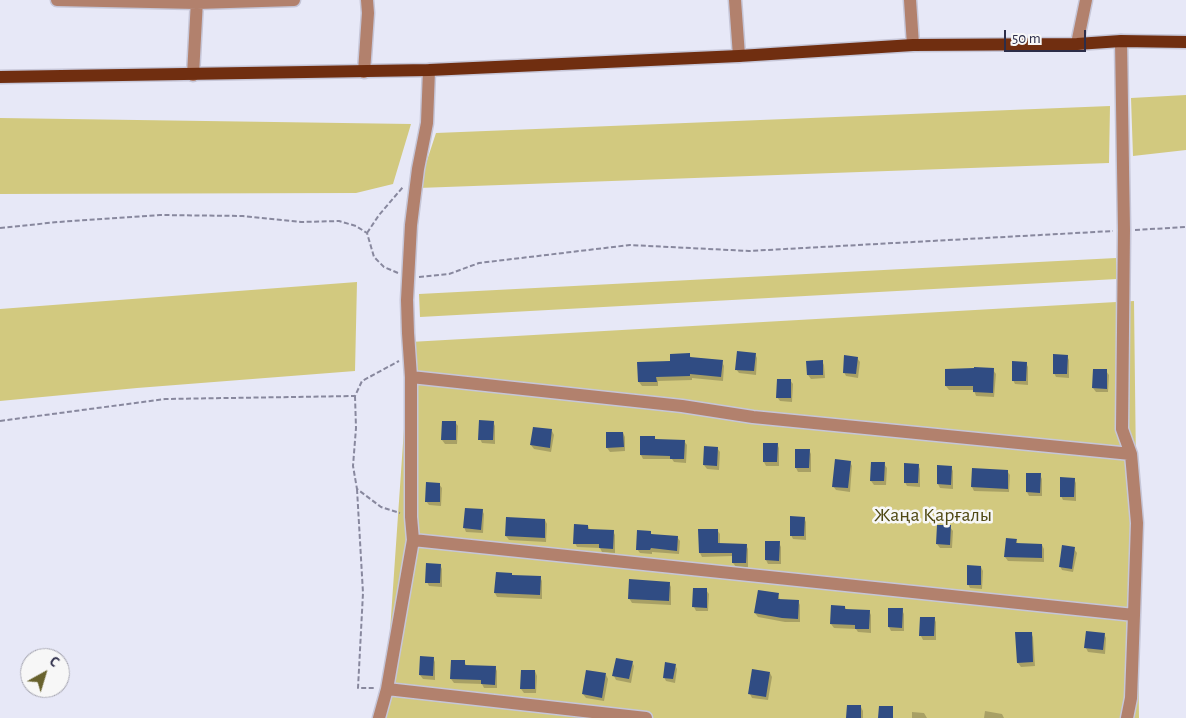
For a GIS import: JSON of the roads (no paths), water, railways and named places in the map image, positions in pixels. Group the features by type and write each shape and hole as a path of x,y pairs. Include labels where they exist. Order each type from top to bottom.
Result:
{"main road":[{"path":"0,77 364,72 739,56 913,45 1077,44 1121,40 1186,42"}],"street":[{"path":"57,0 197,2 294,0"},
{"path":"364,72 368,13 367,0"},
{"path":"735,0 739,56"},
{"path":"910,0 913,45"},
{"path":"1077,44 1086,0"},
{"path":"193,75 197,2"},
{"path":"1121,40 1124,230 1122,429 1131,454 1137,523 1131,698 1127,718"},
{"path":"379,718 387,689 413,540 411,517 411,377 407,300 411,225 418,170 427,123 429,70"},
{"path":"411,377 682,406 752,417 1131,454"},
{"path":"413,540 1134,615"},
{"path":"387,689 646,718"}],"park label":[{"name":"Жаңа Қарғалы","path":"933,515"}]}
